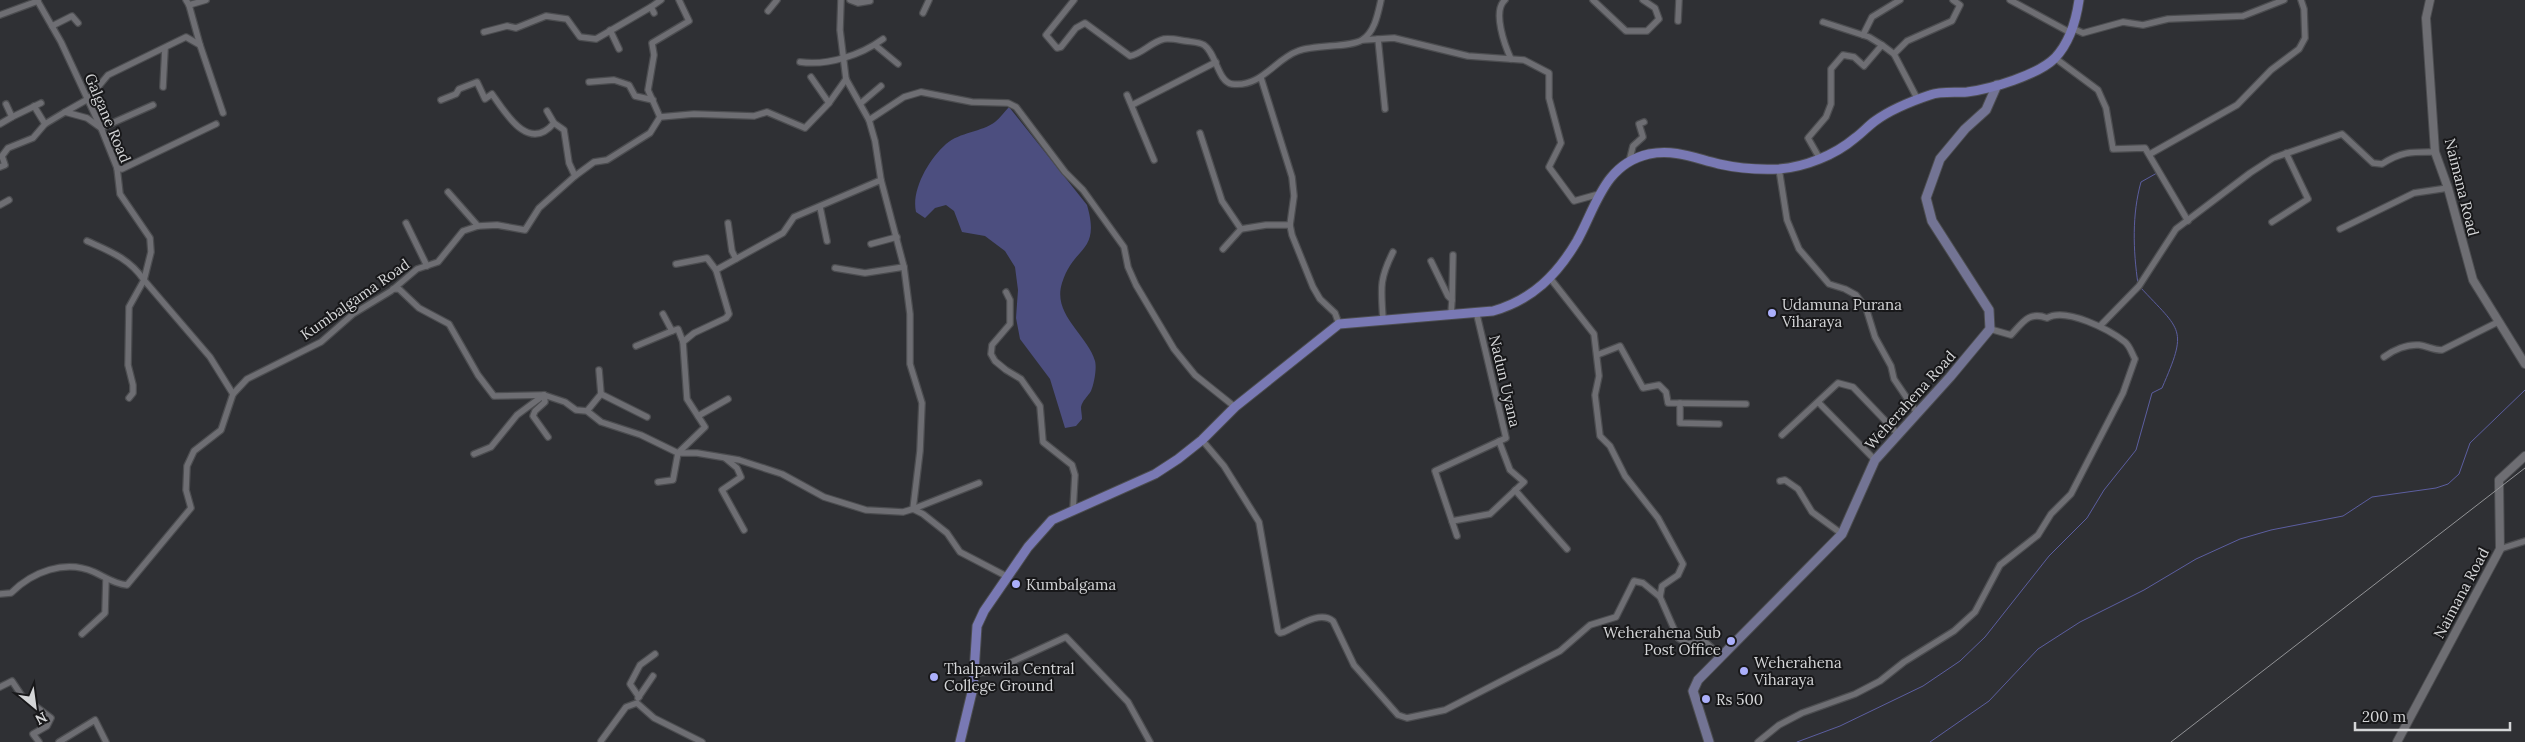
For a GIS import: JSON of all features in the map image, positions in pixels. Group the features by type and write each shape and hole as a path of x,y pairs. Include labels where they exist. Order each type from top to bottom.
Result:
{"main road":[{"path":"960,742 975,673 977,626 984,612 1028,547 1052,520 1155,474 1202,440 1235,406 1339,324 1493,311 1511,306 1528,298 1550,278 1578,240 1598,194 1613,174 1629,162 1654,153 1677,152 1734,166 1780,169 1820,159 1854,139 1875,121 1918,100 1932,94 1969,92 1997,85 2025,76 2055,58 2072,31 2079,0"},
{"path":"1990,329 1990,310 1932,221 1926,198 1940,159 1965,129 1986,110 1997,85"},
{"name":"Weherahena Road","path":"1709,742 1693,691 1698,680 1842,534 1875,460 1990,329"}],"street":[{"path":"0,15 38,0"},
{"name":"Galgane Road","path":"38,0 101,128 117,168 120,194 150,238 151,252 144,280 128,307 128,366 133,385 132,393 128,398"},
{"path":"206,0 187,2 223,113"},
{"path":"484,32 507,26 516,28 546,16 567,19 580,37 596,39 610,30 652,10 661,0"},
{"path":"660,117 648,90 654,55 652,43 689,21 679,0"},
{"path":"768,11 777,0"},
{"path":"841,0 840,30 846,79 869,120 875,141 880,180 904,267 910,314 910,364 922,403 913,509"},
{"path":"850,0 858,3 870,1"},
{"path":"1074,0 1046,35 1057,48 1061,48 1076,28 1084,23 1130,56 1159,41 1174,39 1199,43 1206,46 1224,78 1230,84 1261,78 1280,61 1297,51 1363,40 1394,38 1468,56 1524,60 1549,73 1549,98 1561,142 1549,167 1574,201 1598,194"},
{"path":"1363,40 1374,25 1381,0"},
{"path":"1505,0 1499,12 1504,45 1511,59"},
{"path":"1593,0 1626,31 1648,31 1659,19 1655,8 1643,0"},
{"path":"1678,21 1679,0"},
{"path":"1864,35 1872,16 1900,0"},
{"path":"1894,54 1907,41 1952,21 1960,5 1953,0"},
{"path":"2010,0 2072,31 2082,33 2123,22 2143,25 2168,19 2243,16 2284,0"},
{"path":"2150,154 2237,105 2271,70 2299,49 2305,38 2304,9 2301,0"},
{"name":"Naimana Road","path":"2430,0 2426,18 2435,152 2448,188 2472,280 2525,364"},
{"path":"923,14 931,1"},
{"path":"52,26 72,16 78,23"},
{"path":"1823,22 1864,35 1894,54 1918,100"},
{"path":"610,30 619,49"},
{"path":"0,167 5,165 2,156 8,148 33,138 46,124 88,99 108,75 165,49 186,37 200,45"},
{"path":"800,62 810,63 864,52 883,39"},
{"path":"1378,39 1384,108"},
{"path":"875,45 898,64"},
{"path":"1820,159 1808,138 1826,117 1831,104 1831,69 1843,55 1854,57 1864,66 1882,45"},
{"path":"163,87 165,49"},
{"path":"2055,58 2098,90 2106,108 2113,148 2145,148 2188,221"},
{"path":"1132,105 1216,62"},
{"path":"811,77 829,103"},
{"path":"1261,78 1292,177 1294,196 1290,225 1314,287 1320,299 1335,313 1339,324"},
{"path":"660,117 694,114 754,116 767,112 804,128 829,103 846,79"},
{"path":"589,82 614,80 629,85 635,96 653,100"},
{"path":"441,100 456,94 459,89 477,82 485,99 492,94 513,123 526,133 535,134 549,129 554,123"},
{"path":"861,103 881,86"},
{"path":"869,120 904,97 921,92 946,98 1008,103 1016,107 1066,172 1083,190 1124,247 1128,267 1136,285 1174,349 1195,375 1235,406"},
{"path":"1127,95 1154,160"},
{"path":"0,124 41,103"},
{"path":"6,104 12,117"},
{"path":"65,112 87,118 101,128 153,105"},
{"path":"34,106 46,124"},
{"path":"548,111 554,123 564,130 569,163 576,176"},
{"path":"448,192 478,226 497,225 525,230 539,208 576,176 594,162 607,160 650,132 660,117"},
{"path":"1629,162 1633,146 1643,137 1639,124 1644,122"},
{"path":"117,168 122,169 216,124"},
{"path":"1200,133 1222,201 1241,229"},
{"path":"2100,326 2139,286 2176,229 2250,173 2286,153 2342,134 2373,163 2382,164 2396,155 2407,152 2435,152"},
{"path":"2272,222 2308,199 2286,153"},
{"path":"1780,169 1787,220 1799,249 1829,284 1856,295 1866,308 1875,337 1891,366 1894,379 1917,413"},
{"path":"716,270 783,233 794,217 880,180"},
{"path":"2340,229 2372,211 2414,193 2448,188"},
{"path":"0,205 9,200"},
{"path":"820,207 825,223 827,241"},
{"path":"728,223 732,251 736,259"},
{"path":"406,224 427,266"},
{"path":"1223,249 1241,229 1266,225 1290,225"},
{"name":"Kumbalgama Road","path":"0,594 11,593 22,582 37,573 54,568 92,571 106,579 126,585 191,508 186,490 187,466 194,451 222,430 233,394 247,379 321,342 353,314 391,290 417,269 438,262 463,231 478,226"},
{"path":"871,244 897,237"},
{"path":"87,241 122,257 135,267 210,357 233,394"},
{"path":"1383,319 1380,286 1383,273 1393,252"},
{"path":"1451,314 1453,255"},
{"path":"676,264 707,258 716,270 729,314 726,318 694,333 683,342"},
{"path":"1431,261 1448,296 1452,300"},
{"path":"835,268 865,273 904,267"},
{"path":"1550,278 1594,334 1599,376 1594,394 1600,436 1610,446 1625,476 1658,518 1683,564 1678,575 1662,586 1660,597"},
{"path":"391,290 399,289 419,308 449,324 478,375 494,396 544,395 565,402 576,410 587,411 601,422 641,435 678,453 697,453 725,458 782,474 824,497 866,510 903,512 979,483"},
{"path":"1006,292 1010,300 1010,324 992,345 991,354 995,361 1021,379 1040,406 1043,442 1072,465 1075,475 1073,510"},
{"name":"Nadun Uyana","path":"1452,522 1435,471 1506,438 1476,312"},
{"path":"663,314 672,331"},
{"path":"1758,742 1787,721 1855,694 1880,681 1904,662 1954,631 1975,612 2000,565 2038,535 2051,514 2071,494 2123,393 2135,359 2127,343 2100,326 2080,319 2053,314 2048,318 2037,314 2027,317 2011,335 1990,329"},
{"path":"2384,357 2395,349 2418,345 2432,350 2442,350 2498,322"},
{"path":"636,346 678,329 683,342 687,399 705,427 678,453 673,480 658,482"},
{"path":"1597,355 1620,346 1643,388 1660,385 1666,392 1668,403 1746,404"},
{"path":"587,411 601,394 599,370"},
{"path":"1782,435 1819,403 1838,383 1853,387 1898,434"},
{"path":"601,394 647,417"},
{"path":"544,395 545,402 535,411 534,416 548,437"},
{"path":"474,454 492,447 517,416 544,395"},
{"path":"698,416 728,399"},
{"path":"1680,403 1680,423 1719,424"},
{"path":"1819,403 1875,460"},
{"path":"1202,440 1224,466 1259,522 1278,631 1280,633 1284,632 1319,616 1329,618 1333,621 1354,665 1398,714 1407,718 1445,710 1560,651 1590,625 1616,616 1634,582 1643,583 1660,597 1678,638 1688,644 1701,641 1709,644 1719,658"},
{"path":"1456,536 1452,522 1490,514 1524,482 1510,470 1499,442"},
{"name":"Naimana Road","path":"2397,742 2500,549 2499,480 2525,456"},
{"path":"725,458 737,468 741,477 722,490 744,530"},
{"path":"1780,481 1785,480 1798,489 1812,512 1842,534"},
{"path":"1515,490 1567,549"},
{"path":"913,509 923,514 947,534 960,552 1008,577"},
{"path":"2500,549 2525,541"},
{"path":"82,634 105,613 106,579"},
{"path":"975,673 990,672 1066,637 1128,702 1150,742"},
{"path":"655,654 640,666 630,684 638,700 654,718 702,742"},
{"path":"601,741 626,707 638,700 653,676"},
{"path":"0,687 12,680 22,696 51,718 47,726 33,734 39,742"},
{"path":"59,742 95,720 106,742"}],"shaded area":[{"path":"1009,107 1087,205 1091,232 1084,248 1067,271 1060,294 1066,315 1091,351 1096,364 1091,391 1081,407 1082,419 1076,426 1065,428 1050,379 1020,339 1016,318 1018,290 1015,267 1005,251 985,236 962,232 954,211 946,205 935,208 925,218 916,212 916,194 919,185 928,166 940,150 958,137 990,125"}],"waterway":[{"path":"2138,284 2134,232 2138,194 2141,182 2157,173"},
{"path":"1797,742 1840,726 1923,686 1960,661 1985,637 2049,556 2087,518 2104,490 2136,450 2152,393 2162,388 2178,342 2172,323 2140,287"},
{"path":"1930,742 1989,701 2038,649 2080,622 2144,590 2196,559 2240,539 2271,530 2343,516 2372,497 2436,488 2448,484 2459,474 2470,443 2525,390"}],"railway":[{"path":"2171,742 2525,468"}],"place":[{"name":"Udamuna Purana Viharaya","path":"1772,313"},
{"name":"Kumbalgama","path":"1016,584"},
{"name":"Weherahena Sub Post Office","path":"1731,641"},
{"name":"Weherahena Viharaya","path":"1744,671"},
{"name":"Thalpawila Central College Ground","path":"934,677"},
{"name":"Rs 500","path":"1706,699"}]}
